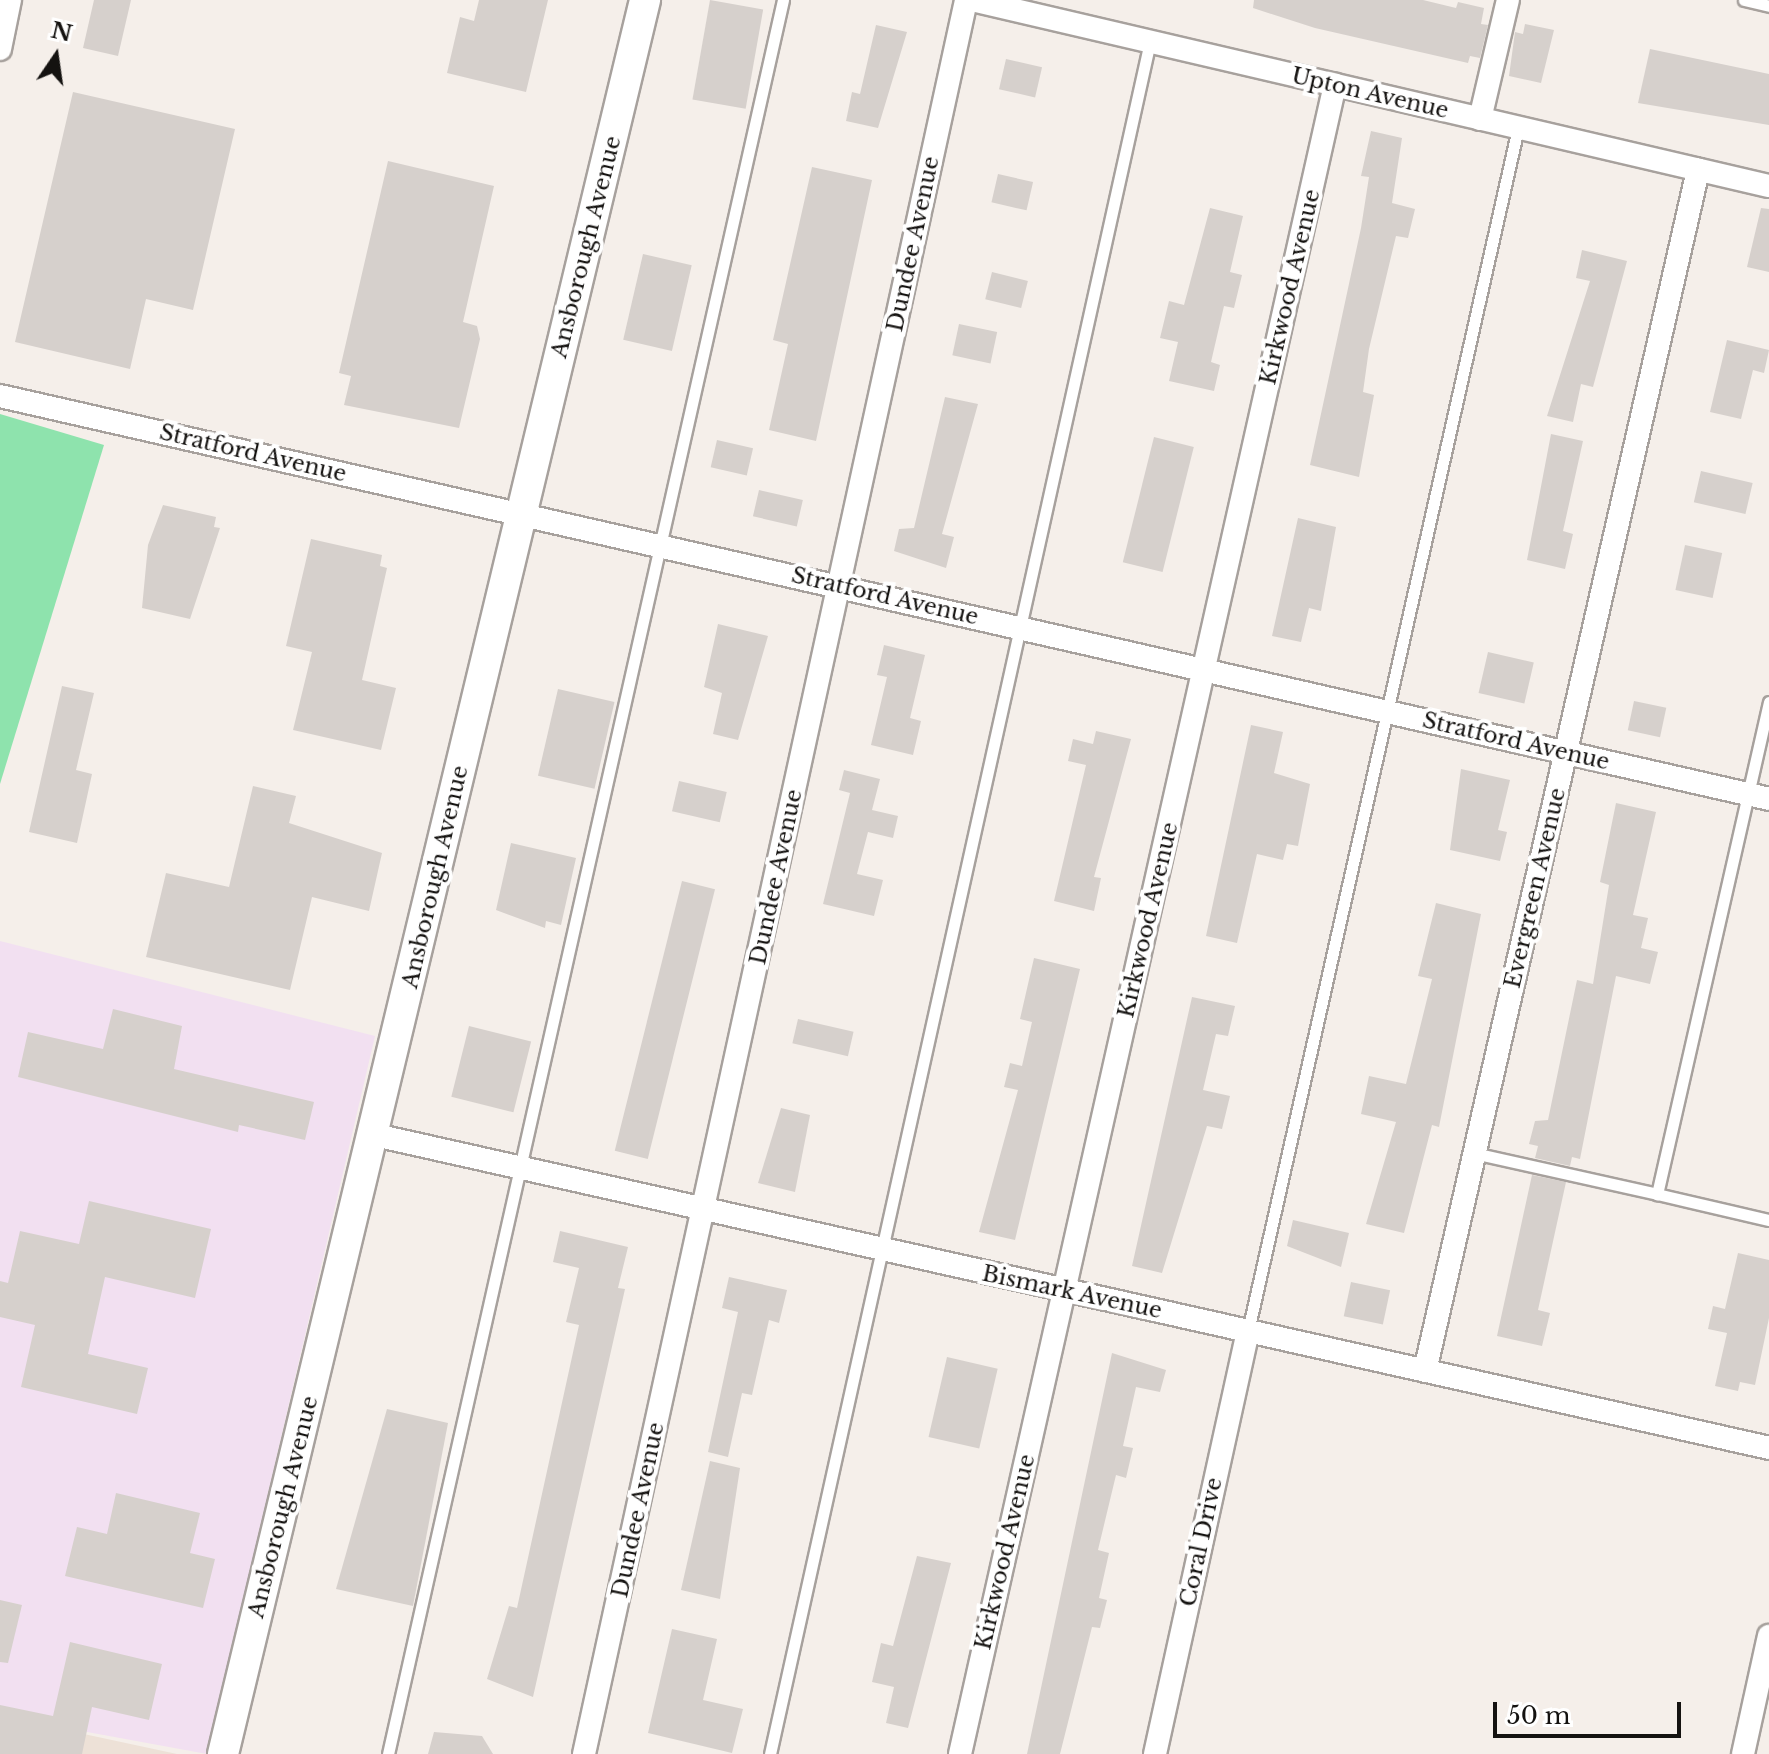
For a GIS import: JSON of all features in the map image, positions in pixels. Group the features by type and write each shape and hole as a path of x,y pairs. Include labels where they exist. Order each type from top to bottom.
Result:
{"main road":[{"name":"Ansborough Avenue","path":"223,1754 375,1135 645,0"}],"street":[{"path":"0,49 10,0"},
{"name":"Upton Avenue","path":"969,0 1769,186"},
{"name":"Dundee Avenue","path":"584,1754 969,0"},
{"path":"1480,119 1508,0"},
{"name":"Kirkwood Avenue","path":"960,1754 1335,85"},
{"name":"Evergreen Avenue","path":"1425,1371 1698,170"},
{"name":"Stratford Avenue","path":"0,396 1759,797"},
{"name":"Bismark Avenue","path":"375,1135 1769,1448"},
{"name":"Coral Drive","path":"1155,1754 1248,1331"},
{"path":"1743,1754 1769,1636"}],"lane":[{"path":"388,1754 666,546 783,0"},
{"path":"1744,0 1769,6"},
{"path":"770,1754 1024,628 1150,42"},
{"path":"1248,1331 1518,128"},
{"path":"1657,1194 1759,797 1769,702"},
{"path":"1474,1153 1769,1220"}],"shaded area":[{"path":"0,941 375,1036 207,1754 0,1716"},
{"path":"0,1716 177,1754 0,1754"}],"green space":[{"path":"0,414 104,445 0,784"}],"building":[{"path":"94,0 131,0 118,56 83,48"},
{"path":"479,0 548,0 526,92 447,73 460,17 474,21"},
{"path":"710,0 763,9 746,109 692,99"},
{"path":"1254,0 1423,0 1456,8 1458,2 1484,8 1481,24 1488,25 1480,58 1470,56 1468,63 1315,28 1253,8"},
{"path":"1525,24 1554,30 1541,83 1509,76 1515,32 1523,34"},
{"path":"876,25 907,32 878,128 846,121 852,92 860,94"},
{"path":"1650,49 1769,74 1769,125 1638,103"},
{"path":"1006,59 1042,67 1035,98 999,89"},
{"path":"73,92 235,129 193,310 146,299 130,369 15,342"},
{"path":"1371,131 1402,138 1392,203 1415,209 1408,238 1396,236 1369,349 1363,392 1374,395 1359,477 1310,465 1361,228 1369,177 1361,176"},
{"path":"388,161 494,186 463,322 477,326 480,339 459,428 344,405 351,376 339,373"},
{"path":"812,167 872,180 816,441 769,430 788,344 773,340"},
{"path":"998,174 1033,182 1027,210 991,202"},
{"path":"1210,208 1243,216 1230,272 1242,275 1234,308 1224,306 1211,362 1220,365 1214,391 1169,381 1178,342 1160,338 1169,301 1184,305"},
{"path":"1761,208 1769,209 1769,272 1747,267"},
{"path":"1582,250 1627,261 1593,387 1581,384 1573,422 1547,416 1590,281 1576,278"},
{"path":"643,254 692,265 672,351 623,340"},
{"path":"992,272 1028,281 1021,308 985,299"},
{"path":"959,324 997,332 990,363 952,355"},
{"path":"1727,340 1769,350 1764,373 1753,370 1741,419 1710,412"},
{"path":"945,397 978,404 942,534 954,537 946,568 894,551 899,529 914,528"},
{"path":"1551,434 1583,441 1563,531 1573,534 1565,569 1527,560"},
{"path":"1154,437 1194,447 1163,572 1123,562"},
{"path":"717,440 753,448 747,476 711,467"},
{"path":"1701,471 1753,483 1745,514 1694,502"},
{"path":"759,490 803,500 797,526 753,516"},
{"path":"163,505 216,517 214,527 220,528 190,619 142,608 148,545"},
{"path":"1298,518 1336,527 1321,611 1309,608 1301,642 1272,636"},
{"path":"311,539 382,555 380,566 387,568 362,680 396,688 381,750 293,730 312,652 286,646"},
{"path":"1685,545 1722,553 1713,598 1675,590"},
{"path":"718,624 768,636 738,740 713,734 722,693 704,687"},
{"path":"884,645 925,655 910,718 921,721 913,755 871,745 887,677 877,675"},
{"path":"1488,652 1534,663 1524,703 1479,693"},
{"path":"62,686 94,693 76,770 92,774 77,843 29,832"},
{"path":"558,689 615,702 594,789 538,776"},
{"path":"1634,701 1666,708 1660,737 1628,730"},
{"path":"1251,725 1283,732 1274,773 1310,784 1298,846 1287,844 1283,860 1257,854 1237,943 1206,936"},
{"path":"1096,731 1131,739 1094,877 1101,878 1094,911 1054,901 1086,765 1068,761 1073,739 1093,744"},
{"path":"1461,769 1510,780 1498,830 1507,832 1500,861 1450,850"},
{"path":"844,770 880,779 872,810 898,816 893,838 868,832 857,874 883,880 874,916 823,904 850,793 839,790"},
{"path":"679,781 727,792 720,822 672,811"},
{"path":"253,786 296,796 289,823 382,853 369,911 312,897 290,990 146,957 166,873 229,887"},
{"path":"1616,803 1656,812 1633,915 1648,918 1641,948 1658,952 1650,984 1616,976 1580,1159 1572,1157 1570,1166 1535,1158 1538,1146 1529,1144 1535,1121 1548,1120 1577,980 1593,984 1609,885 1600,882"},
{"path":"511,843 576,858 561,925 546,921 545,928 496,910"},
{"path":"682,881 715,889 648,1159 615,1151"},
{"path":"1436,903 1481,914 1439,1127 1432,1125 1404,1233 1366,1224 1396,1122 1361,1114 1369,1076 1406,1084 1432,979 1418,976"},
{"path":"1034,958 1080,969 1015,1240 979,1232 1018,1090 1004,1087 1010,1063 1022,1066 1032,1022 1020,1019"},
{"path":"1192,997 1235,1006 1228,1036 1216,1034 1203,1090 1230,1096 1222,1129 1207,1126 1162,1273 1132,1266"},
{"path":"113,1009 182,1026 174,1069 314,1102 305,1140 239,1125 238,1132 18,1077 28,1032 103,1049"},
{"path":"798,1019 854,1032 848,1056 792,1043"},
{"path":"469,1026 531,1041 513,1112 451,1097"},
{"path":"781,1108 810,1115 795,1192 758,1183"},
{"path":"1532,1175 1566,1182 1538,1310 1550,1313 1542,1346 1497,1336"},
{"path":"89,1201 211,1229 195,1298 105,1277 88,1354 148,1368 137,1414 21,1387 35,1325 0,1317 0,1281 8,1283 20,1231 79,1244"},
{"path":"1293,1220 1349,1233 1341,1267 1287,1246"},
{"path":"560,1231 628,1247 618,1288 625,1289 533,1697 487,1679 509,1606 517,1608 579,1325 566,1322 579,1268 553,1262"},
{"path":"1738,1253 1769,1260 1769,1318 1755,1385 1740,1382 1738,1391 1715,1386 1727,1333 1708,1329 1713,1306 1725,1309"},
{"path":"729,1277 787,1290 779,1323 769,1320 752,1395 742,1393 728,1457 708,1452 738,1312 722,1308"},
{"path":"1351,1282 1390,1290 1383,1325 1344,1316"},
{"path":"1112,1353 1166,1370 1160,1392 1136,1387 1123,1446 1133,1448 1126,1478 1116,1475 1098,1550 1109,1553 1099,1598 1107,1600 1100,1628 1092,1627 1060,1754 1027,1754"},
{"path":"947,1357 998,1369 979,1449 929,1437"},
{"path":"387,1409 448,1423 413,1606 336,1589"},
{"path":"710,1461 740,1468 720,1599 681,1590"},
{"path":"116,1493 200,1513 190,1553 215,1559 203,1608 65,1576 77,1527 107,1534"},
{"path":"917,1556 951,1563 908,1728 886,1723 894,1687 872,1682 881,1643 893,1646"},
{"path":"0,1600 22,1605 8,1663 0,1662"},
{"path":"672,1629 717,1639 703,1700 743,1709 732,1753 648,1733"},
{"path":"70,1642 162,1664 149,1720 92,1707 82,1754 0,1754 0,1705 53,1716"},
{"path":"434,1732 482,1736 493,1754 428,1754"}]}
